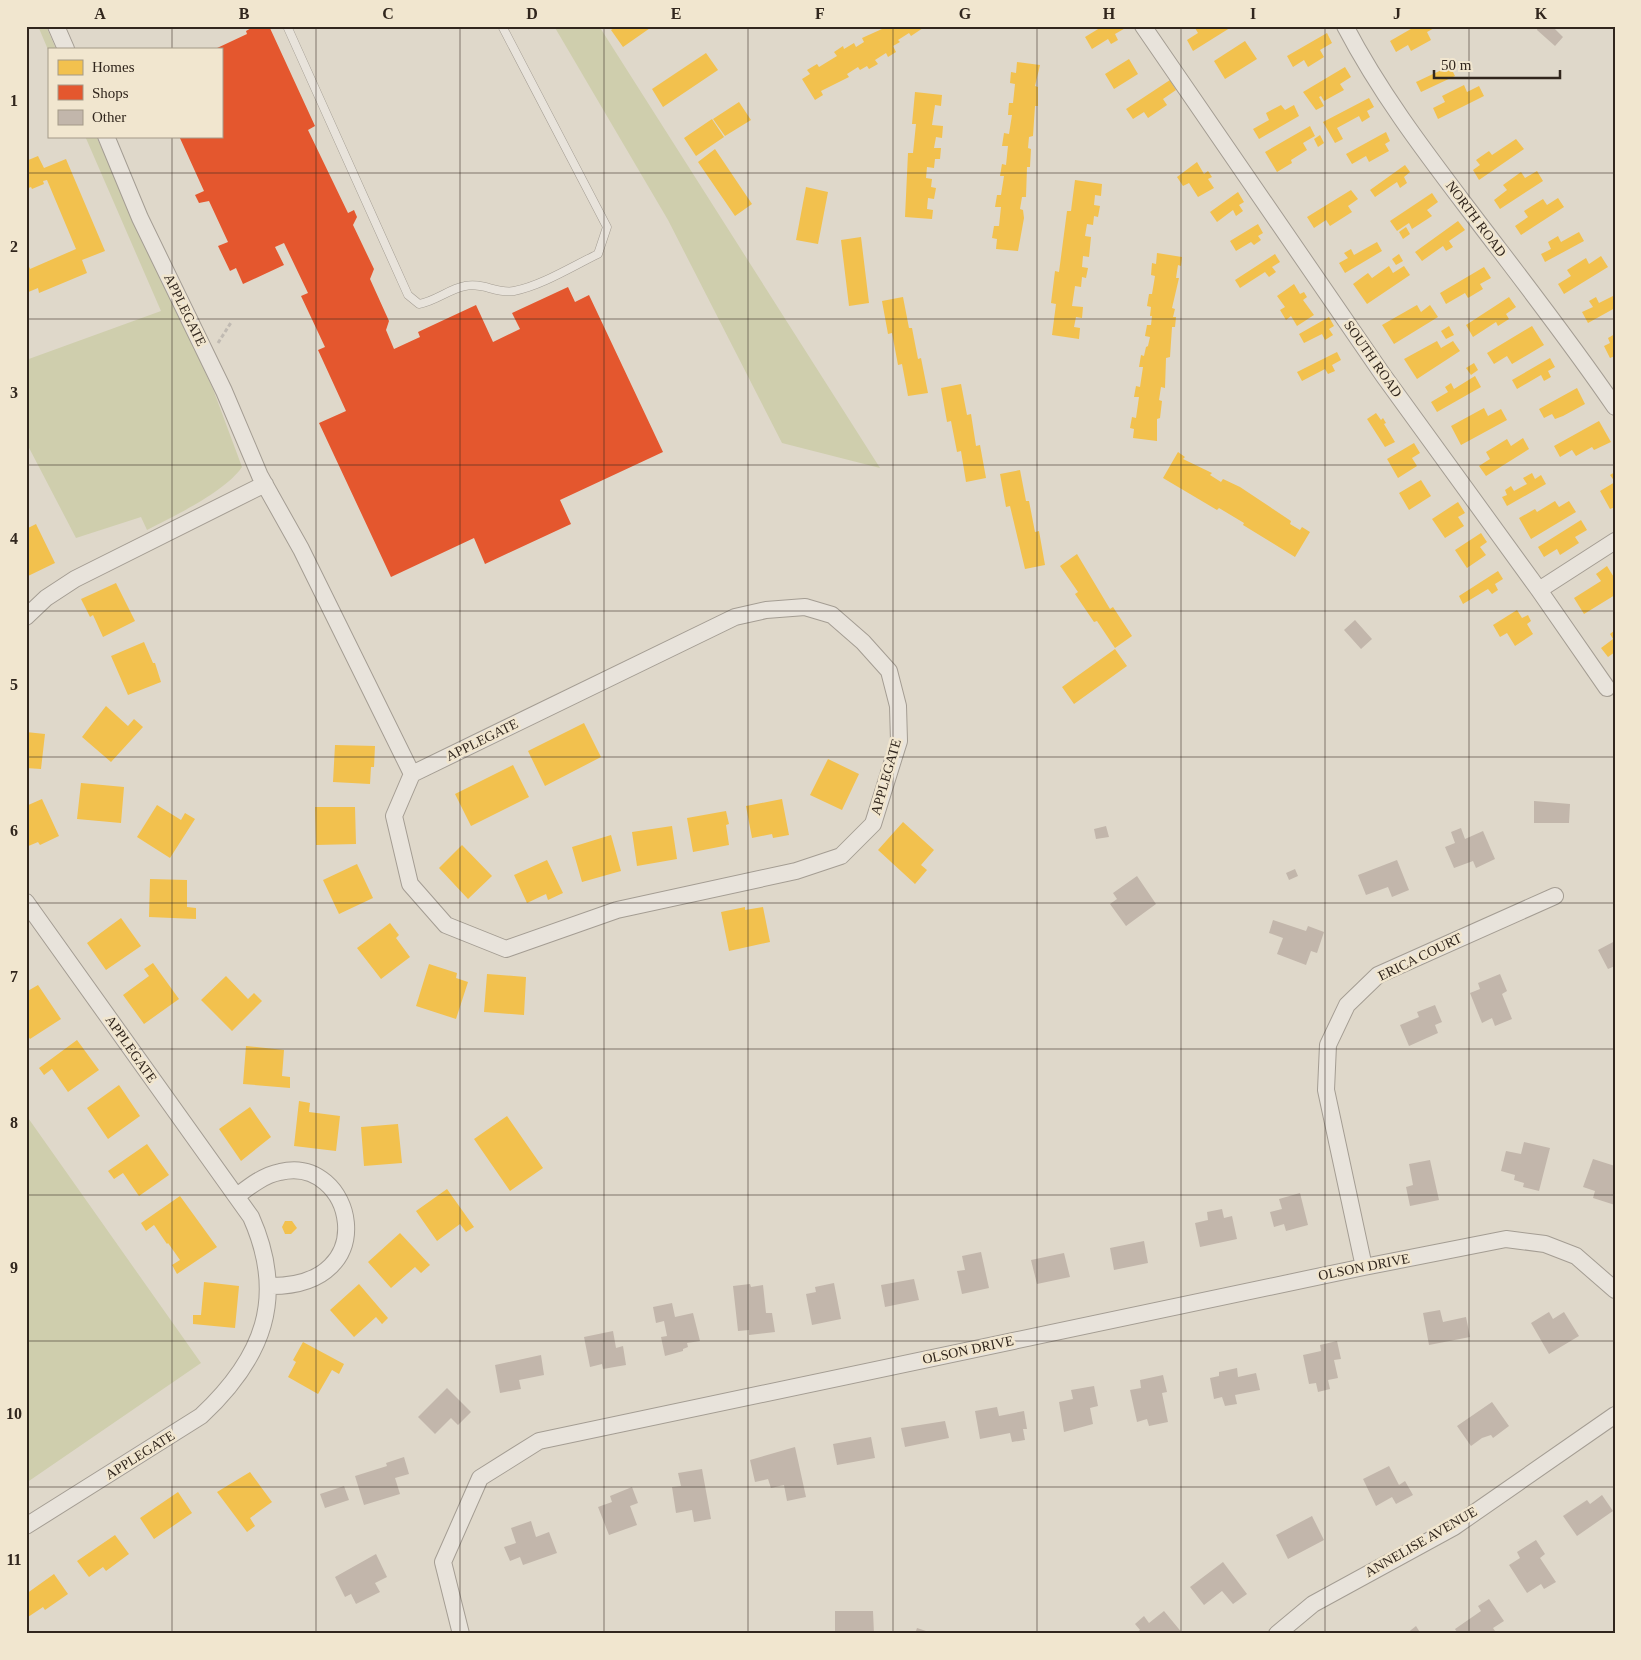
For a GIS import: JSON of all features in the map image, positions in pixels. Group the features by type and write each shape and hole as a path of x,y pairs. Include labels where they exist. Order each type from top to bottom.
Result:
{"street":[{"path":"56,26 66,48"},
{"name":"SOUTH ROAD","path":"1143,26 1383,375 1539,590 1607,688"},
{"name":"NORTH ROAD","path":"1345,26 1363,62 1408,129 1579,354 1615,407"},
{"name":"APPLEGATE","path":"107,138 140,218 224,391 265,484 301,549 412,774 394,816 410,884 446,925 506,949 617,910 796,871 841,856 873,824 900,741 898,706 889,671 863,642 832,615 805,607 766,610 735,617 412,774"},
{"path":"26,617 46,598 75,579 265,484"},
{"path":"1539,590 1615,541"},
{"name":"ERICA COURT","path":"1364,1267 1326,1090 1328,1045 1347,1005 1378,975 1555,896"},
{"name":"APPLEGATE","path":"26,902 251,1217 261,1239 270,1286 265,1316 255,1349 224,1394 201,1416 26,1526"},
{"path":"237,1196 262,1179 280,1172 296,1170 320,1179 336,1194 345,1212 347,1231 344,1245 337,1260 328,1271 305,1283 270,1286"},
{"name":"OLSON DRIVE","path":"461,1634 443,1562 480,1478 538,1441 1364,1267 1506,1239 1545,1244 1576,1256 1615,1290"},
{"name":"ANNELISE AVENUE","path":"1277,1634 1313,1604 1454,1527 1615,1415"}],"lane":[{"path":"287,26 408,295 419,304 429,302 464,286 480,285 499,291 513,291 537,284 598,254 607,227 502,26"}],"green space":[{"path":"38,26 46,26 56,48 48,48 48,50"},
{"path":"554,26 599,26 880,468 782,443 668,220"},
{"path":"86,138 97,138 213,389 242,467 212,494 147,530 141,517 76,538 26,442 26,360 161,311"},
{"path":"26,1115 201,1363 26,1483"}],"building: Homes":[{"path":"617,26 653,26 623,47 611,30"},
{"path":"880,26 926,26 911,36 909,33 898,40 900,42 893,46 896,52 888,57 886,53 875,60 878,64 869,69 867,66 860,70 858,67 847,74 849,77 821,91 823,95 815,100 802,79 810,74 807,70 817,64 819,67 837,56 834,52 843,46 844,49 854,43 856,47 864,42 862,38 882,29"},
{"path":"1103,26 1129,26 1115,34 1118,40 1111,44 1108,39 1092,49 1085,37"},
{"path":"1198,26 1233,26 1193,51 1187,40 1198,33 1195,28"},
{"path":"1416,26 1438,26 1427,32 1431,40 1411,51 1408,45 1396,52 1390,41"},
{"path":"1327,33 1332,43 1320,50 1324,57 1308,67 1304,60 1293,67 1287,56"},
{"path":"1245,41 1257,59 1225,79 1214,61"},
{"path":"706,53 718,70 663,107 652,89"},
{"path":"1129,59 1138,74 1114,89 1105,74"},
{"path":"1017,62 1040,65 1035,86 1038,87 1038,106 1035,106 1033,136 1029,137 1028,148 1031,149 1030,167 1027,167 1026,197 1022,197 1020,209 1023,210 1024,218 1018,251 996,249 997,239 992,238 994,226 999,226 1001,207 995,207 997,195 1001,195 1004,176 1000,176 1002,164 1006,165 1008,146 1002,146 1004,133 1009,134 1012,115 1008,115 1009,103 1013,103 1015,84 1010,83 1011,72 1016,73"},
{"path":"1450,66 1455,76 1421,92 1416,82"},
{"path":"1345,67 1351,77 1340,84 1344,90 1324,101 1321,96 1319,97 1324,106 1316,110 1303,92"},
{"path":"1170,80 1176,90 1163,99 1167,105 1148,118 1144,112 1133,119 1126,109"},
{"path":"1464,85 1467,92 1479,86 1484,96 1438,119 1433,108 1445,102 1442,96"},
{"path":"915,92 942,95 941,106 935,105 932,125 943,126 942,138 936,137 934,148 941,148 940,159 935,159 934,168 927,167 926,178 932,179 931,187 936,188 934,199 928,198 927,209 933,210 932,219 905,217 908,153 913,153 916,124 912,124"},
{"path":"1369,98 1374,107 1367,111 1370,117 1362,122 1359,116 1337,128 1343,139 1335,143 1323,122"},
{"path":"739,102 751,120 725,136 713,119"},
{"path":"1281,105 1285,110 1294,105 1299,116 1259,139 1253,129 1269,120 1266,113"},
{"path":"712,119 724,137 696,156 684,138"},
{"path":"1310,126 1315,136 1303,143 1307,150 1291,160 1292,163 1277,172 1265,152"},
{"path":"1386,132 1390,141 1385,144 1389,151 1369,162 1366,156 1352,164 1346,154"},
{"path":"1320,135 1324,143 1318,147 1314,139"},
{"path":"1516,139 1524,149 1479,180 1473,170 1480,165 1476,160 1489,151 1492,155"},
{"path":"715,149 752,204 735,216 698,162"},
{"path":"38,156 44,168 66,159 105,251 82,260 87,273 39,293 38,288 26,293 26,260 30,269 76,249 47,180 43,181 44,184 32,189 31,187 26,189 26,161"},
{"path":"1197,162 1204,174 1208,171 1212,177 1208,179 1214,188 1198,197 1189,183 1183,186 1177,177"},
{"path":"1405,165 1410,172 1404,177 1407,183 1400,188 1397,182 1375,197 1370,190"},
{"path":"1537,171 1543,181 1500,209 1494,200 1507,190 1503,185 1521,172 1525,178"},
{"path":"1075,180 1102,184 1101,196 1095,195 1094,205 1100,206 1098,217 1094,216 1093,225 1087,224 1085,236 1091,237 1089,257 1083,256 1082,267 1088,268 1086,278 1082,277 1081,287 1075,286 1072,306 1083,307 1082,318 1076,317 1074,327 1080,328 1079,339 1052,335 1056,304 1051,303 1055,271 1059,272 1067,211 1071,211"},
{"path":"806,187 828,192 818,244 796,240"},
{"path":"1351,190 1358,199 1348,206 1352,212 1330,226 1326,220 1314,228 1307,217"},
{"path":"1238,192 1244,202 1239,205 1243,211 1236,216 1233,210 1217,222 1210,212"},
{"path":"1432,193 1438,202 1427,210 1432,216 1412,229 1409,223 1397,231 1390,221"},
{"path":"1558,198 1564,207 1521,235 1515,226 1528,217 1524,211 1543,199 1547,205"},
{"path":"1458,221 1465,230 1449,241 1453,247 1446,251 1443,246 1422,261 1415,252"},
{"path":"1258,224 1263,233 1258,236 1261,240 1254,245 1251,242 1236,251 1230,241"},
{"path":"1406,227 1410,234 1403,239 1399,232"},
{"path":"1579,232 1584,241 1545,262 1541,254 1551,249 1548,242 1558,236 1561,242"},
{"path":"861,237 869,303 849,306 841,240"},
{"path":"1377,242 1382,251 1345,273 1339,263 1348,258 1344,253 1351,249 1354,255"},
{"path":"1157,253 1182,257 1181,266 1178,265 1176,278 1179,278 1172,308 1175,309 1173,317 1176,317 1175,327 1172,327 1170,357 1166,358 1165,388 1161,387 1159,400 1162,401 1160,418 1157,419 1157,441 1133,438 1134,429 1130,428 1132,417 1136,418 1139,397 1134,397 1136,386 1140,387 1143,367 1139,367 1141,355 1144,356 1150,337 1145,336 1147,325 1151,325 1152,316 1150,316 1151,307 1147,306 1149,294 1152,294 1155,276 1151,275 1152,263 1156,264"},
{"path":"1275,254 1280,262 1272,267 1276,272 1269,277 1265,272 1240,288 1235,280"},
{"path":"1399,254 1403,261 1396,265 1392,259"},
{"path":"1601,256 1608,267 1564,294 1558,284 1571,276 1567,270 1586,258 1589,264"},
{"path":"1389,266 1393,273 1404,266 1410,275 1367,304 1353,284 1368,273 1372,278"},
{"path":"1484,267 1491,278 1480,284 1483,289 1468,298 1465,293 1446,304 1440,293"},
{"path":"1294,284 1300,294 1304,292 1307,297 1303,300 1314,315 1297,326 1291,316 1286,320 1280,310 1285,307 1277,296"},
{"path":"1615,295 1615,308 1588,323 1582,312 1593,307 1589,301 1596,297 1599,303"},
{"path":"903,297 918,359 921,358 928,393 908,396 902,364 898,365 892,333 888,334 882,301"},
{"path":"1509,297 1516,307 1506,314 1509,319 1498,326 1496,322 1473,337 1466,325"},
{"path":"1417,305 1421,312 1430,305 1438,317 1394,344 1382,325"},
{"path":"1329,317 1334,326 1329,329 1333,335 1325,340 1322,334 1304,343 1299,334"},
{"path":"1449,326 1454,335 1446,339 1441,331"},
{"path":"1532,326 1544,345 1512,364 1507,356 1494,364 1487,353"},
{"path":"1615,334 1615,356 1610,358 1604,346 1610,343 1608,338"},
{"path":"1437,341 1441,348 1453,341 1460,351 1417,379 1404,359"},
{"path":"1337,352 1341,360 1332,365 1335,371 1328,374 1325,369 1302,381 1297,372"},
{"path":"1550,358 1555,367 1548,371 1551,377 1544,381 1541,375 1517,389 1512,380"},
{"path":"1474,363 1478,370 1471,375 1466,368"},
{"path":"1475,376 1481,387 1437,412 1431,402 1448,392 1445,387 1451,383 1454,389"},
{"path":"961,384 967,415 971,414 976,446 980,445 986,478 966,482 961,451 957,452 951,421 947,422 941,388"},
{"path":"1577,388 1585,404 1555,419 1552,414 1544,418 1539,409"},
{"path":"1484,408 1488,416 1501,409 1507,420 1461,445 1451,426"},
{"path":"1376,413 1381,420 1383,418 1386,423 1384,424 1395,442 1385,447 1367,419"},
{"path":"1599,421 1611,442 1594,450 1592,447 1576,456 1572,450 1560,457 1554,446"},
{"path":"1523,438 1529,449 1486,476 1479,466 1490,459 1486,452 1507,439 1511,446"},
{"path":"1414,443 1420,453 1412,458 1417,466 1398,478 1387,459"},
{"path":"1178,452 1185,457 1183,459 1212,473 1210,475 1221,482 1223,479 1240,487 1291,521 1290,524 1300,530 1302,527 1310,532 1295,557 1219,508 1217,510 1163,478"},
{"path":"1020,470 1035,532 1039,531 1045,565 1025,569 1010,506 1006,507 1000,474"},
{"path":"1615,472 1615,482 1610,475"},
{"path":"1532,473 1535,479 1541,475 1546,484 1507,506 1502,497 1507,495 1505,490 1511,486 1514,491 1527,484 1523,478"},
{"path":"1421,480 1431,496 1409,510 1399,493"},
{"path":"1615,482 1615,507 1610,509 1600,491"},
{"path":"1555,501 1559,507 1569,501 1576,512 1531,539 1519,518 1535,509 1537,512"},
{"path":"1458,502 1465,513 1458,517 1464,526 1445,538 1432,519"},
{"path":"1581,520 1587,530 1575,537 1579,543 1560,555 1557,549 1544,557 1538,547"},
{"path":"36,524 55,563 26,577 26,529"},
{"path":"1481,533 1487,542 1480,547 1486,555 1467,568 1455,550"},
{"path":"1077,554 1110,609 1113,607 1132,636 1115,648 1097,621 1094,622 1075,594 1078,592 1060,566"},
{"path":"1607,566 1615,579 1615,595 1584,614 1574,598 1601,581 1596,574"},
{"path":"1498,571 1503,579 1495,584 1498,590 1492,594 1488,589 1463,604 1459,596"},
{"path":"116,583 135,621 103,637 93,615 90,617 81,599"},
{"path":"1517,610 1522,618 1528,615 1531,621 1527,624 1533,634 1515,646 1507,633 1500,637 1493,625"},
{"path":"1615,630 1615,652 1608,657 1601,648 1613,639 1610,634"},
{"path":"144,642 153,663 155,663 161,682 128,695 111,656"},
{"path":"1115,649 1127,666 1074,704 1062,687"},
{"path":"106,706 128,726 134,719 143,727 111,762 82,737"},
{"path":"584,723 601,757 545,786 528,751"},
{"path":"26,732 45,734 41,769 26,768"},
{"path":"335,745 375,746 374,767 371,767 370,784 333,782"},
{"path":"828,759 859,774 842,810 810,795"},
{"path":"513,765 529,797 471,826 455,794"},
{"path":"81,783 124,787 121,823 77,819"},
{"path":"42,799 59,836 40,845 38,842 26,847 26,806"},
{"path":"782,799 789,835 773,838 772,834 752,838 746,806"},
{"path":"157,805 181,820 185,813 195,819 170,858 137,837"},
{"path":"315,807 355,807 356,844 316,845"},
{"path":"726,811 729,824 726,825 729,845 693,852 687,818"},
{"path":"903,822 934,850 921,865 927,870 915,884 878,850"},
{"path":"672,826 677,859 637,866 632,832"},
{"path":"611,835 621,871 582,882 572,847"},
{"path":"462,845 492,876 468,899 439,868"},
{"path":"547,860 563,893 548,900 546,894 527,903 514,875"},
{"path":"357,864 373,898 339,914 323,880"},
{"path":"150,879 187,880 187,907 196,908 196,919 149,917"},
{"path":"745,907 745,910 763,907 770,942 729,951 721,912"},
{"path":"121,918 141,946 106,970 87,943"},
{"path":"390,923 399,935 396,938 410,957 381,979 357,948"},
{"path":"153,963 179,999 144,1024 123,995 149,976 144,969"},
{"path":"429,964 457,973 456,978 468,982 456,1019 416,1006"},
{"path":"487,974 526,977 524,1015 484,1012"},
{"path":"226,976 248,999 254,993 262,1001 232,1031 201,1000"},
{"path":"38,985 61,1019 30,1039 26,1033 26,992"},
{"path":"77,1040 99,1070 68,1092 52,1069 44,1075 39,1068"},
{"path":"246,1046 284,1050 282,1076 290,1077 290,1088 243,1084"},
{"path":"119,1085 140,1116 108,1139 87,1108"},
{"path":"299,1101 310,1103 309,1112 340,1116 336,1151 294,1146"},
{"path":"250,1107 271,1137 241,1161 219,1129"},
{"path":"507,1116 543,1168 510,1191 474,1139"},
{"path":"398,1124 402,1163 364,1166 361,1127"},
{"path":"147,1144 169,1175 139,1196 123,1173 114,1179 108,1171"},
{"path":"447,1189 474,1227 466,1232 460,1224 437,1241 416,1211"},
{"path":"180,1196 217,1247 177,1274 172,1265 180,1260 168,1243 154,1225 146,1231 141,1223"},
{"path":"285,1221 292,1221 297,1228 291,1234 285,1234 282,1227"},
{"path":"400,1233 430,1265 421,1273 415,1267 391,1288 368,1262"},
{"path":"204,1282 239,1286 235,1328 193,1324 193,1315 201,1315"},
{"path":"359,1284 388,1318 382,1324 376,1317 354,1337 330,1310"},
{"path":"303,1342 344,1364 339,1374 332,1370 318,1394 288,1377 296,1362 293,1360"},
{"path":"250,1472 272,1502 250,1518 255,1526 247,1532 217,1492"},
{"path":"178,1492 192,1513 154,1539 140,1518"},
{"path":"115,1535 129,1554 106,1571 103,1567 89,1577 77,1561"},
{"path":"54,1574 68,1594 45,1610 43,1607 28,1617 26,1594"}],"building: Shops":[{"path":"255,26 269,26 315,126 308,130 348,213 354,210 357,217 353,225 374,269 370,279 389,321 386,330 394,349 420,337 418,332 476,305 493,342 520,329 512,313 568,287 575,302 589,295 663,452 560,500 571,524 485,564 474,538 391,577 319,423 346,411 318,350 325,347 301,296 308,293 284,243 275,247 284,265 243,284 236,268 230,271 218,246 228,242 209,201 199,203 195,195 204,191 180,138 222,138 222,48 217,48 247,34 246,31"}],"building: Other":[{"path":"1538,26 1552,26 1563,37 1555,46 1537,30"},
{"path":"1355,620 1372,639 1361,649 1344,630"},
{"path":"1534,801 1570,804 1569,823 1534,823"},
{"path":"1106,826 1109,837 1096,839 1094,829"},
{"path":"1461,828 1465,839 1483,831 1495,859 1476,868 1473,861 1454,868 1445,847 1455,843 1451,832"},
{"path":"1397,860 1409,890 1392,897 1388,887 1366,895 1358,875"},
{"path":"1295,869 1298,876 1289,880 1286,873"},
{"path":"1137,876 1156,904 1126,926 1110,904 1117,899 1113,893"},
{"path":"1273,920 1306,931 1308,926 1324,932 1317,953 1311,951 1306,965 1277,954 1283,938 1269,933"},
{"path":"1615,941 1615,966 1608,969 1598,950"},
{"path":"1500,974 1507,991 1502,994 1512,1019 1495,1026 1492,1018 1482,1023 1470,993 1480,989 1478,983"},
{"path":"1435,1005 1442,1022 1435,1025 1438,1033 1409,1046 1400,1025 1419,1017 1417,1012"},
{"path":"1524,1142 1550,1148 1539,1191 1523,1187 1524,1183 1514,1180 1515,1175 1501,1171 1506,1151 1521,1154"},
{"path":"1593,1159 1615,1166 1615,1205 1593,1198 1595,1191 1583,1187"},
{"path":"1430,1160 1439,1200 1410,1206 1406,1187 1413,1185 1409,1164"},
{"path":"1300,1193 1308,1225 1286,1231 1284,1224 1274,1227 1270,1212 1282,1209 1279,1199"},
{"path":"1222,1209 1224,1218 1232,1216 1237,1239 1200,1247 1195,1223 1208,1220 1207,1212"},
{"path":"1144,1241 1148,1263 1114,1270 1110,1248"},
{"path":"981,1252 989,1288 962,1294 957,1271 965,1270 962,1256"},
{"path":"1064,1253 1070,1277 1037,1284 1031,1260"},
{"path":"914,1279 919,1300 885,1307 881,1285"},
{"path":"834,1283 841,1319 812,1325 806,1294 816,1292 815,1287"},
{"path":"750,1284 751,1287 763,1285 766,1313 772,1313 775,1332 749,1335 749,1330 738,1331 733,1286"},
{"path":"672,1303 675,1317 693,1313 700,1341 687,1343 688,1347 683,1349 683,1351 665,1356 661,1337 667,1336 664,1321 656,1323 653,1307"},
{"path":"1440,1310 1443,1322 1466,1317 1470,1337 1429,1345 1423,1313"},
{"path":"1549,1312 1553,1319 1564,1312 1579,1336 1549,1354 1531,1323"},
{"path":"613,1331 616,1348 623,1346 626,1365 603,1369 602,1364 590,1367 584,1337"},
{"path":"1337,1341 1341,1359 1334,1360 1338,1378 1328,1380 1330,1389 1318,1392 1316,1383 1309,1384 1303,1355 1321,1351 1320,1345"},
{"path":"541,1355 544,1375 519,1380 521,1389 500,1393 495,1365"},
{"path":"1237,1368 1238,1377 1256,1373 1260,1390 1235,1395 1237,1404 1225,1406 1222,1397 1214,1399 1210,1378 1219,1376 1219,1372"},
{"path":"1163,1375 1167,1392 1162,1393 1168,1422 1149,1426 1147,1419 1137,1422 1130,1390 1141,1388 1140,1380"},
{"path":"1094,1386 1098,1406 1090,1408 1093,1424 1064,1432 1059,1402 1073,1399 1071,1390"},
{"path":"447,1388 471,1412 458,1425 451,1418 435,1434 418,1417"},
{"path":"1492,1402 1509,1426 1493,1438 1491,1435 1482,1438 1471,1446 1457,1426"},
{"path":"997,1407 999,1416 1024,1411 1027,1429 1023,1429 1025,1440 1012,1442 1010,1433 980,1439 975,1411"},
{"path":"945,1421 949,1438 905,1447 901,1428"},
{"path":"871,1437 875,1458 837,1465 833,1444"},
{"path":"795,1447 806,1497 787,1501 784,1485 771,1488 768,1479 755,1482 750,1460"},
{"path":"404,1457 409,1474 395,1478 400,1494 364,1505 355,1476 387,1466 386,1463"},
{"path":"1389,1466 1399,1485 1405,1481 1413,1495 1396,1504 1392,1497 1376,1506 1363,1479"},
{"path":"702,1469 711,1519 694,1522 692,1510 676,1513 672,1487 681,1486 678,1473"},
{"path":"344,1486 349,1500 325,1508 320,1494"},
{"path":"632,1487 638,1503 630,1506 637,1525 609,1535 598,1507 612,1502 610,1496"},
{"path":"1602,1495 1613,1511 1577,1536 1563,1516 1587,1500 1590,1504"},
{"path":"1312,1516 1324,1540 1288,1559 1276,1535"},
{"path":"531,1521 536,1537 549,1532 557,1553 523,1565 520,1557 510,1561 504,1547 516,1543 511,1528"},
{"path":"1536,1540 1545,1554 1540,1558 1556,1582 1544,1589 1541,1584 1527,1593 1509,1565 1520,1558 1517,1552"},
{"path":"376,1554 387,1577 375,1583 380,1592 356,1604 351,1594 345,1597 335,1577"},
{"path":"1223,1562 1247,1594 1233,1604 1222,1591 1204,1605 1190,1587"},
{"path":"1489,1599 1504,1621 1493,1628 1495,1631 1490,1634 1458,1634 1455,1629 1481,1611 1478,1606"},
{"path":"835,1611 873,1611 874,1634 835,1634"},
{"path":"1164,1611 1183,1634 1135,1634 1140,1630 1135,1624 1144,1616 1149,1623"},
{"path":"1416,1626 1421,1634 1406,1634"},
{"path":"917,1628 932,1633 932,1634 915,1634"}]}
